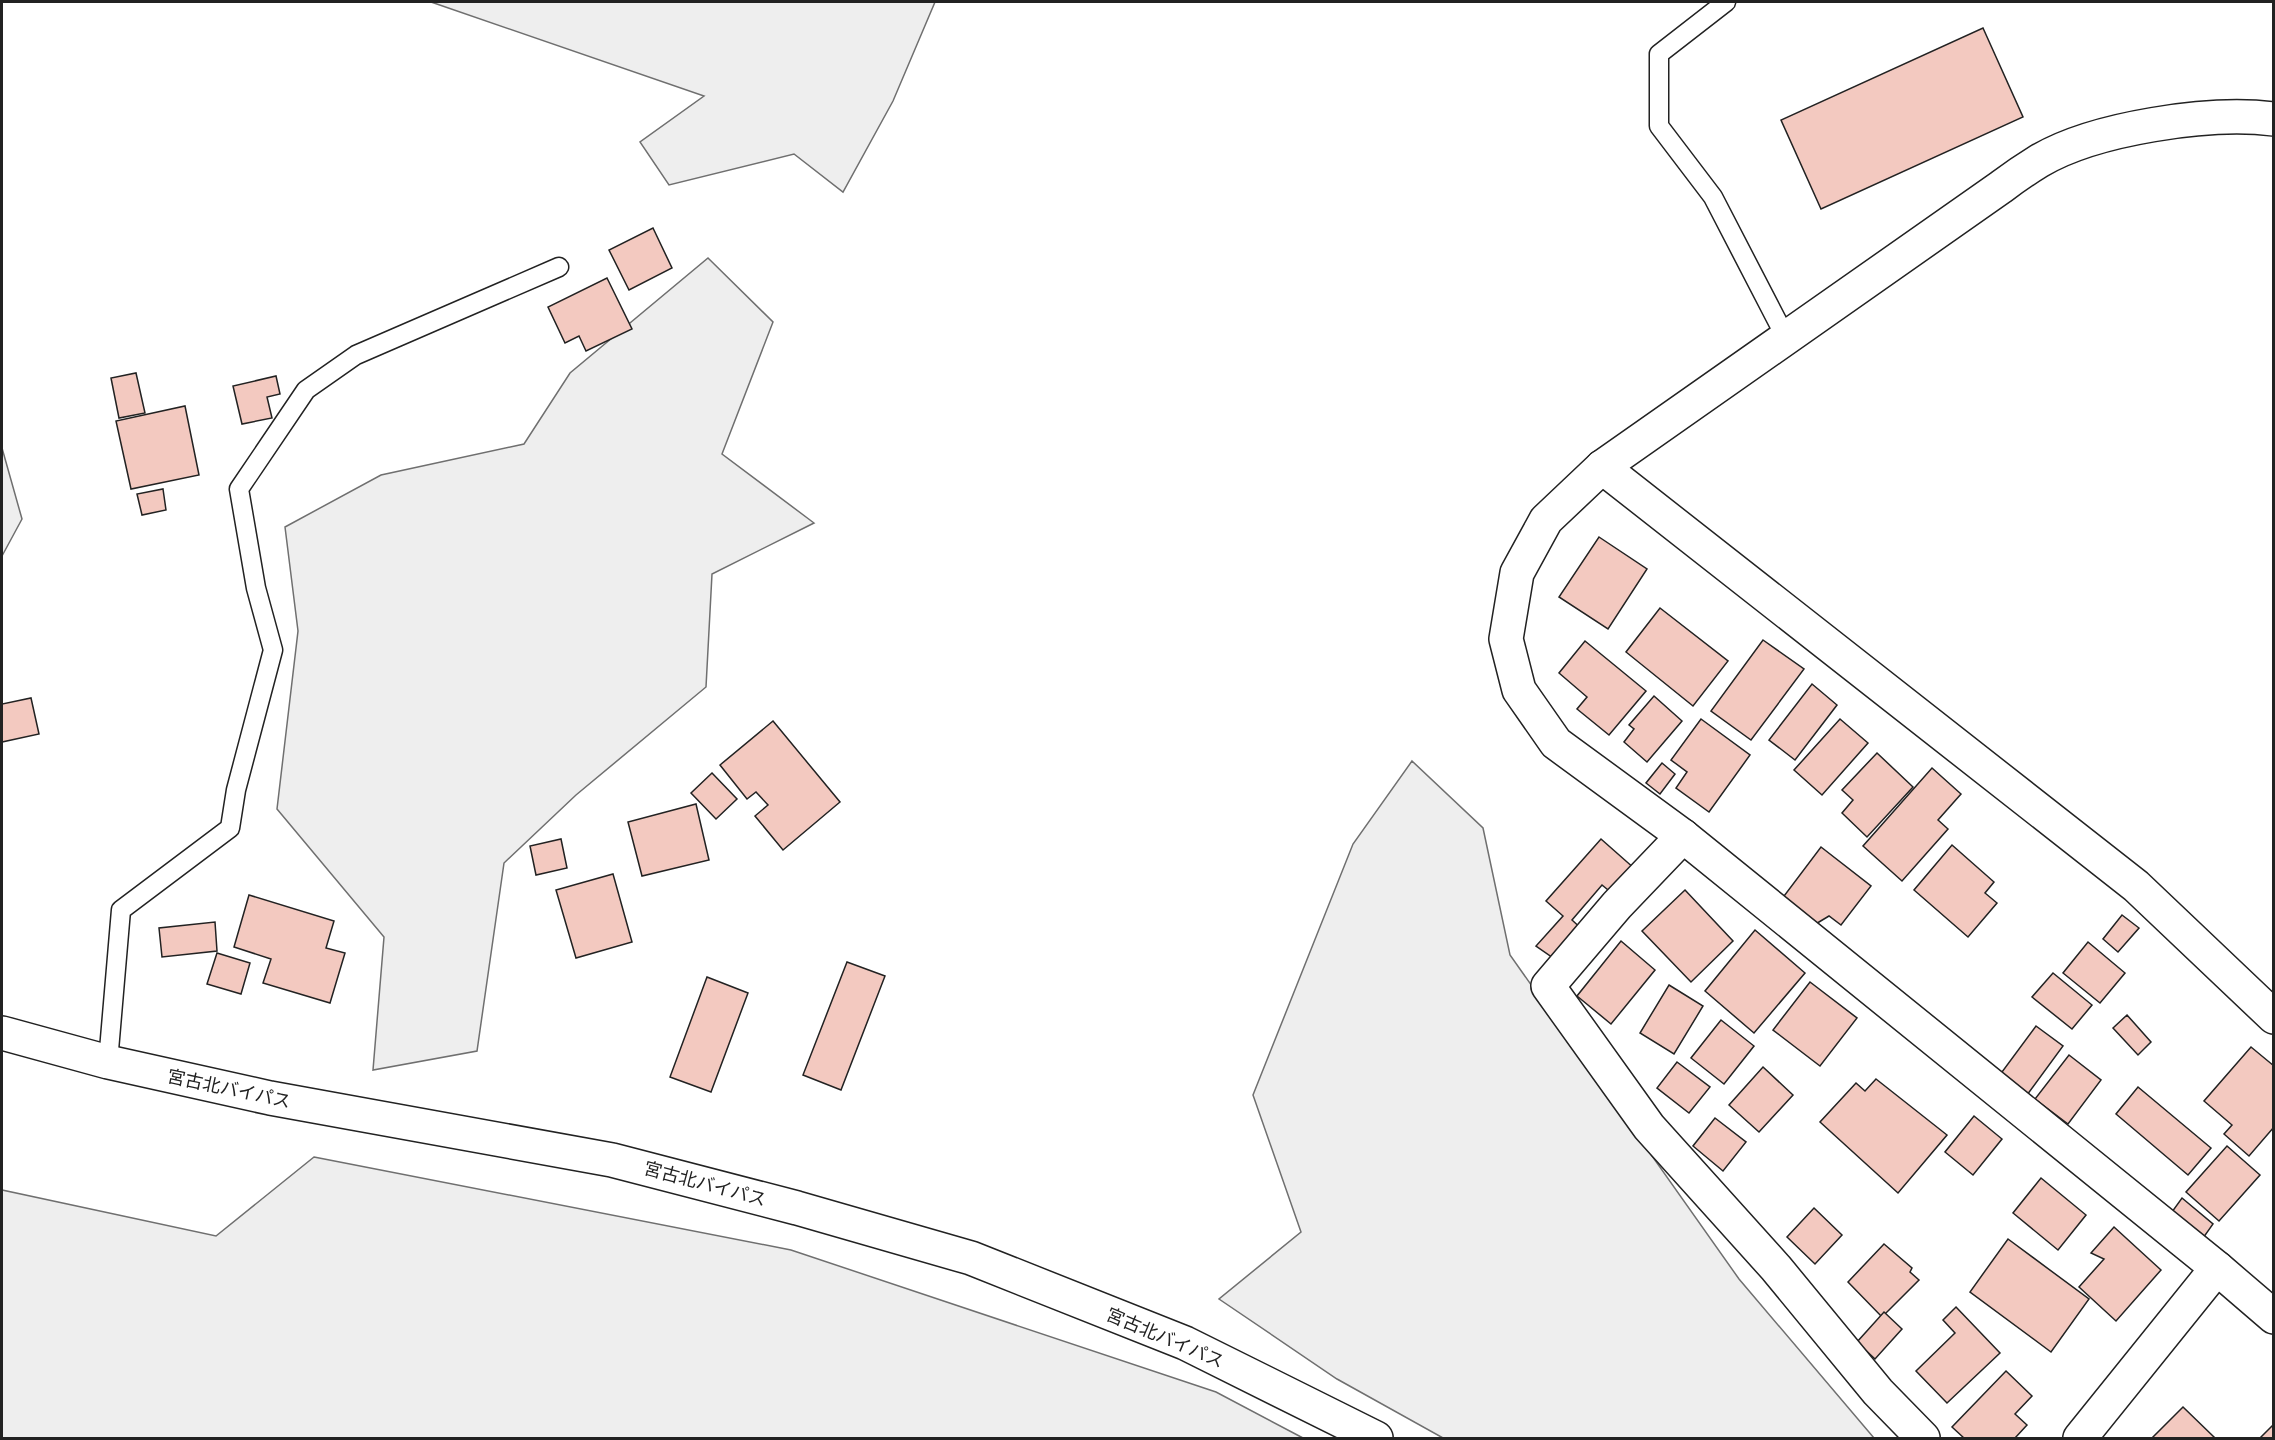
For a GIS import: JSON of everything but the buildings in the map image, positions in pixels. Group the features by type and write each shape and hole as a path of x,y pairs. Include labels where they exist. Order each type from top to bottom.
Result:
{"main road":[{"path":"2274,119 2185,119 2096,137 2040,160 1602,467 1546,520 1517,573 1506,639 1519,690 1556,743 1683,836 2217,1268 2274,1317"},
{"path":"1602,467 2136,886 2274,1017"},
{"path":"1683,836 1617,905 1548,987 1649,1127 1776,1268 1878,1392 1923,1438"},
{"name":"宮古北バイパス","path":"2,1033 108,1062 270,1098 612,1160 797,1208 971,1258 1185,1343 1376,1438"},
{"path":"2080,1438 2217,1268"}],"lane":[{"path":"1726,2 1659,54 1659,126 1713,197 1786,338"},
{"path":"108,1062 121,910 230,828 236,790 273,650 256,588 239,489 306,390 356,356 559,267"}],"shaded area":[{"path":"431,2 935,2 893,101 843,192 794,154 669,185 640,142 704,96"},
{"path":"708,258 773,322 722,454 814,523 712,574 706,687 576,795 504,863 477,1051 373,1070 384,937 277,809 298,631 285,527 381,475 524,444 570,373"},
{"path":"2,448 22,519 2,556"},
{"path":"1412,761 1483,828 1510,955 1739,1279 1874,1438 1443,1438 1337,1379 1219,1299 1301,1232 1253,1095 1353,844"},
{"path":"314,1157 791,1250 1216,1392 1303,1438 2,1438 2,1190 216,1236"}]}
